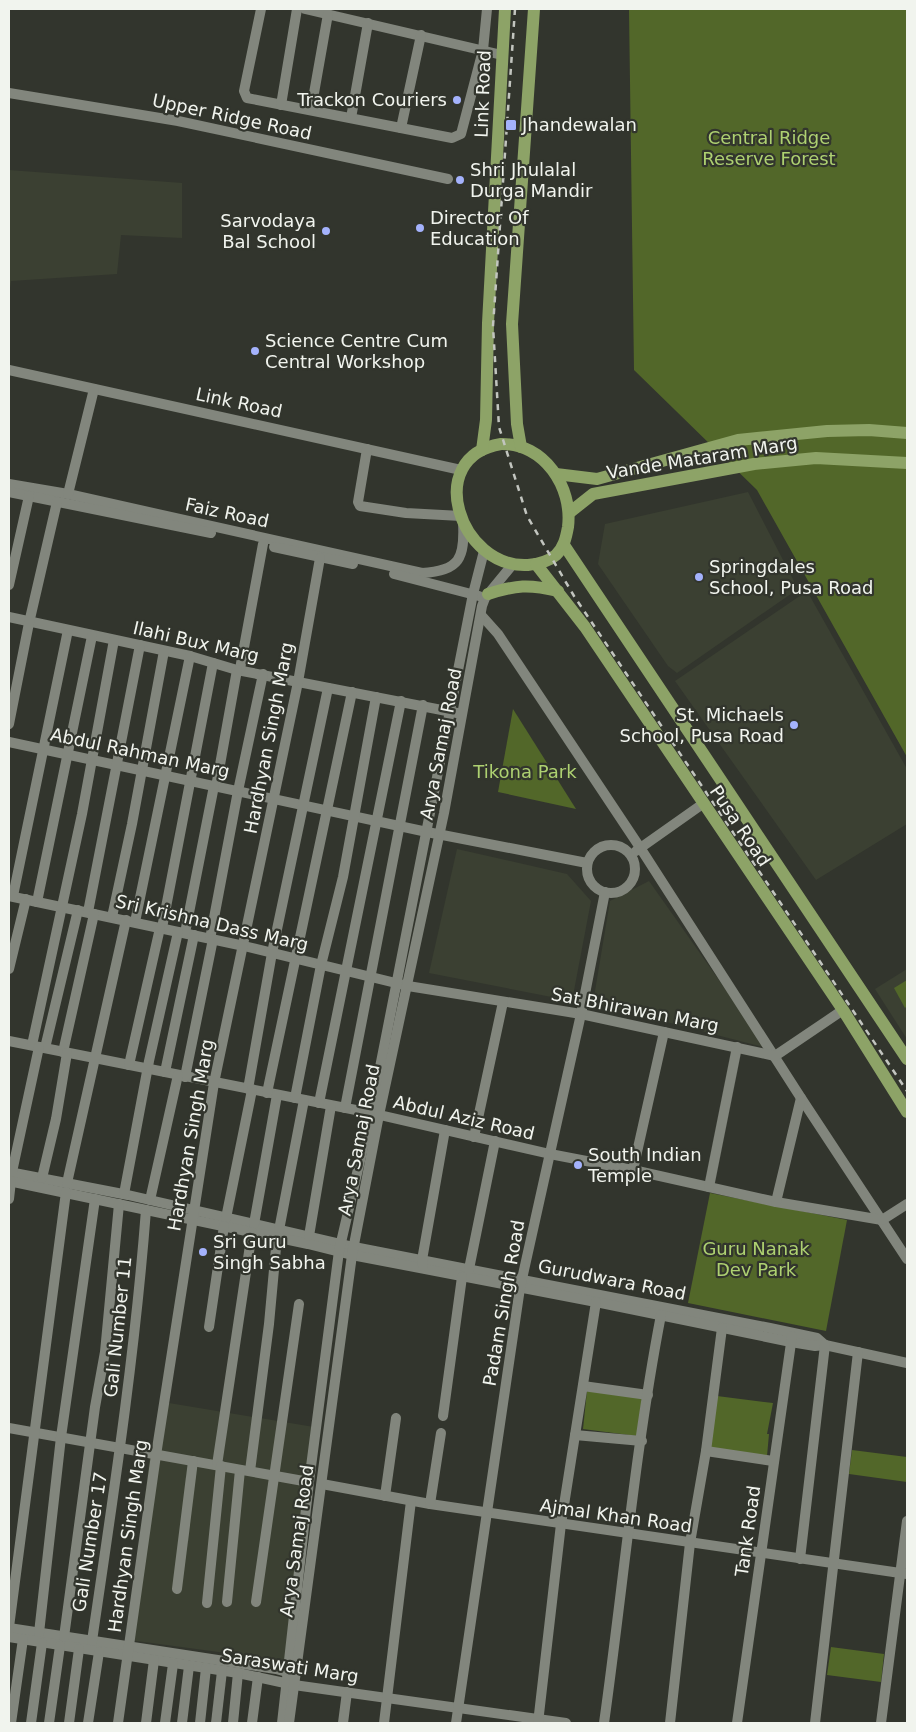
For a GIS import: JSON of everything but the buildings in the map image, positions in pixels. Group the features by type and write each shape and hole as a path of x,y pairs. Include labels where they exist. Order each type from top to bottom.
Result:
{"main road":[{"name":"Link Road","path":"482,450 486,420 488,323 505,9"},
{"path":"521,447 517,424 512,324 534,9"},
{"name":"Vande Mataram Marg","path":"556,474 597,479 738,440 827,431 869,430 907,433"},
{"path":"501,444 521,447 540,458 556,474 564,490 568,513 564,545 555,556 536,564 513,564 484,551 471,536 462,519 457,487 462,470 470,459 482,450 501,444"},
{"name":"Vande Mataram Marg","path":"568,513 593,494 754,464 816,458 907,463"},
{"name":"Pusa Road","path":"564,545 907,1059"},
{"name":"Pusa Road","path":"536,564 585,626 843,1010 907,1112"},
{"path":"486,596 516,585 532,585 558,591"}],"street":[{"path":"261,9 244,94 247,98 452,138 458,136 483,50 487,9"},
{"path":"281,105 297,9"},
{"path":"306,9 502,55"},
{"path":"311,110 328,14"},
{"path":"351,118 368,23"},
{"path":"401,128 421,35"},
{"name":"Upper Ridge Road","path":"9,93 178,121 448,179"},
{"name":"Link Road","path":"9,370 462,470"},
{"path":"68,494 94,389"},
{"path":"367,449 358,502 360,506 462,519"},
{"name":"Faiz Road","path":"9,484 68,494 422,573 450,569 459,559 464,544 462,519"},
{"path":"9,492 262,544 474,591 486,596 513,564"},
{"path":"9,585 29,496"},
{"path":"9,724 29,623 57,502"},
{"path":"165,1072 186,934 262,544"},
{"path":"403,985 427,832 474,591 484,551"},
{"name":"Hardhyan Singh Marg","path":"118,1723 156,1454 214,1083 298,682 320,558"},
{"name":"Arya Samaj Road","path":"289,1723 292,1679 322,1484 353,1251 375,1114 403,985 440,835 486,596"},
{"path":"481,615 498,634 776,1056 801,1098 907,1259"},
{"name":"Ilahi Bux Marg","path":"9,618 190,656 238,670 464,714"},
{"path":"11,896 68,630"},
{"path":"37,902 69,755 92,636"},
{"path":"9,1199 10,1176 39,1047 62,906 93,760 114,640"},
{"path":"42,1178 56,1119 87,912 140,645"},
{"path":"112,917 164,651"},
{"path":"9,1627 67,1188 96,1059 166,776 190,656"},
{"path":"129,1065 161,928 213,663"},
{"name":"Gali Number 11","path":"120,1448 148,1205 182,1076 263,674"},
{"path":"209,1327 225,1222 250,1090 272,954 291,873 328,688"},
{"path":"207,1604 219,1466 272,1094 297,959 352,692"},
{"path":"227,1602 245,1471 269,1324 278,1234 322,965 342,876 376,697"},
{"path":"319,1103 348,970 401,701"},
{"path":"345,1108 423,705"},
{"name":"Abdul Rahman Marg","path":"9,742 440,835 587,863"},
{"path":"631,855 704,803"},
{"path":"610,844 626,849 634,861 635,874 629,885 618,892 605,892 592,884 587,874 587,863 595,850 610,844"},
{"name":"Padam Singh Road","path":"456,1723 521,1284 581,1014 605,892"},
{"name":"Sri Krishna Dass Marg","path":"11,896 244,946 403,985"},
{"path":"9,969 26,899"},
{"path":"39,1047 87,912"},
{"path":"124,1194 148,1068 186,934"},
{"name":"Sat Bhirawan Marg","path":"403,985 581,1014 776,1056"},
{"path":"474,1137 503,1002"},
{"path":"776,1056 843,1010"},
{"path":"633,1170 664,1032"},
{"name":"Abdul Aziz Road","path":"9,1041 375,1114 550,1154 633,1170 776,1202 882,1220"},
{"path":"709,1187 737,1047"},
{"path":"776,1202 801,1098"},
{"path":"309,1236 331,1106"},
{"path":"282,1723 292,1679 309,1482 339,1247 375,1114"},
{"path":"423,1265 445,1130"},
{"path":"443,1416 465,1273 495,1141"},
{"name":"Gurudwara Road","path":"10,1176 42,1178 95,1199 119,1204 148,1205 353,1251 792,1338 815,1346 825,1345 907,1363"},
{"name":"Gurudwara Road","path":"10,1176 67,1188 124,1194 148,1205"},
{"path":"31,1723 61,1437 95,1199"},
{"path":"50,1723 90,1441 105,1352 119,1204"},
{"path":"882,1220 907,1204"},
{"name":"Gurudwara Road","path":"278,1234 309,1236 339,1247"},
{"name":"Gurudwara Road","path":"521,1284 596,1302 722,1328 792,1338"},
{"path":"539,1721 561,1524 596,1302"},
{"path":"256,1602 299,1304"},
{"path":"604,1723 625,1574 627,1533 661,1315"},
{"path":"670,1723 690,1543 706,1451 722,1328"},
{"name":"Tank Road","path":"737,1723 792,1338"},
{"path":"800,1559 825,1345"},
{"path":"815,1723 858,1352"},
{"path":"583,1386 648,1394"},
{"path":"385,1496 396,1418"},
{"path":"9,1430 36,1432 90,1441 309,1482"},
{"path":"430,1504 441,1433"},
{"path":"575,1435 642,1441"},
{"name":"Gali Number 17","path":"92,1641 120,1448"},
{"path":"706,1451 773,1461"},
{"path":"177,1589 193,1461"},
{"name":"Ajmal Khan Road","path":"322,1484 488,1513 904,1574"},
{"path":"384,1723 411,1501"},
{"path":"881,1723 904,1574 907,1521"},
{"name":"Saraswati Marg","path":"9,1627 40,1638"},
{"name":"Saraswati Marg","path":"9,1637 92,1641 173,1664 258,1677 292,1679 347,1692 539,1721 566,1723"},
{"path":"11,1723 23,1639"},
{"name":"Saraswati Marg","path":"62,1641 79,1648 99,1652 128,1652 276,1669 292,1679"},
{"path":"69,1723 79,1648"},
{"path":"88,1723 99,1652"},
{"path":"146,1723 154,1660"},
{"path":"166,1723 173,1664"},
{"path":"182,1723 189,1666"},
{"path":"200,1723 206,1668"},
{"path":"216,1723 222,1671"},
{"path":"233,1723 238,1673"},
{"path":"252,1723 258,1677"},
{"path":"343,1723 347,1692"}],"shaded area":[{"path":"9,170 182,183 182,238 121,235 117,274 11,281 9,296"},
{"name":"Springdales School, Pusa Road","path":"748,492 798,589 677,673 668,666 598,564 605,524"},
{"name":"St. Michaels School, Pusa Road","path":"807,591 907,769 907,824 816,880 675,681"},
{"path":"457,849 567,874 591,901 572,1001 429,973"},
{"path":"649,881 767,1048 593,1003 610,901"},
{"path":"907,969 907,1039 875,989"},
{"path":"163,1402 314,1427 285,1661 129,1640 151,1444 157,1445"}],"green space":[{"name":"Central Ridge Reserve Forest","path":"629,9 907,9 907,757 757,490 634,370"},
{"name":"Tikona Park","path":"513,709 576,809 498,792"},
{"path":"907,980 907,1006 905,1008 894,988"},
{"name":"Guru Nanak Dev Park","path":"710,1193 847,1220 826,1331 688,1303"},
{"path":"587,1391 642,1398 637,1436 583,1429"},
{"path":"717,1396 773,1403 767,1434 769,1434 767,1456 710,1448"},
{"path":"852,1450 907,1457 907,1482 849,1474"},
{"path":"831,1647 884,1654 881,1682 827,1675"}],"railway":[{"path":"515,9 493,326 499,427 527,516 574,596 907,1091"}],"place":[{"name":"Trackon Couriers","path":"457,100"},
{"name":"Jhandewalan","path":"511,125"},
{"name":"Shri Jhulalal Durga Mandir","path":"460,180"},
{"name":"Director Of Education","path":"420,228"},
{"name":"Sarvodaya Bal School","path":"326,231"},
{"name":"Science Centre Cum Central Workshop","path":"255,351"},
{"name":"Springdales School, Pusa Road","path":"699,577"},
{"name":"St. Michaels School, Pusa Road","path":"794,725"},
{"name":"South Indian Temple","path":"578,1165"},
{"name":"Sri Guru Singh Sabha","path":"203,1252"}]}
